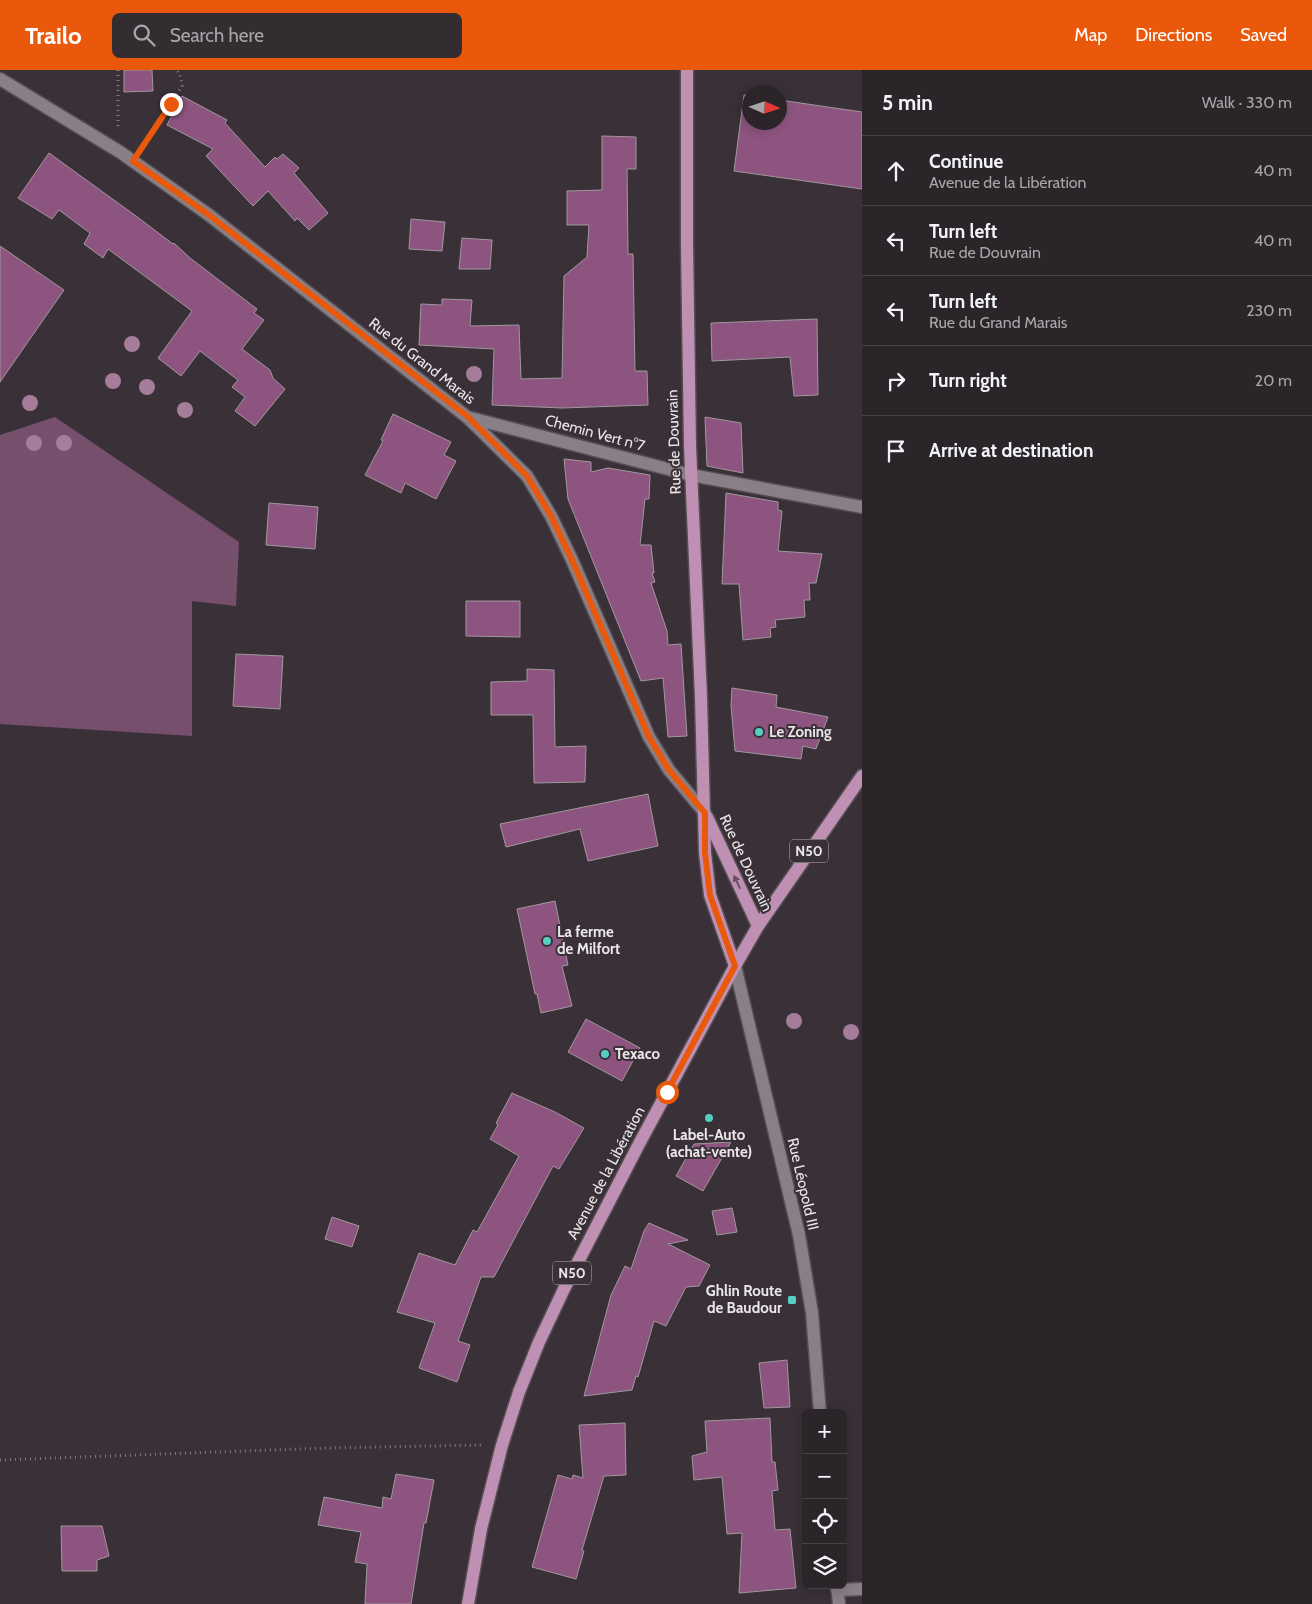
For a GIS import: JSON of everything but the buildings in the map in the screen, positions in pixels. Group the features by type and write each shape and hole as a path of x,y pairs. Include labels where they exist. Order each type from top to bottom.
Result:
{"main road":[{"name":"Rue de Douvrain","path":"687,70 687,245 691,475 705,853 710,895 735,966"},
{"name":"N50","path":"735,966 758,926 862,776"},
{"name":"Rue de Douvrain","path":"705,813 758,926"},
{"name":"Avenue de la Libération","path":"468,1604 481,1529 502,1445 519,1392 539,1342 609,1201 735,966"}],"street":[{"name":"Rue du Grand Marais","path":"0,79 111,146 209,215 467,416 527,476 551,516 572,560 649,737 669,770 705,813"},
{"name":"Chemin Vert n°7","path":"467,416 691,475 862,507"},
{"name":"Rue Léopold III","path":"735,966 799,1235 812,1313 820,1409"},
{"path":"847,1588 862,1589"},
{"path":"837,1589 839,1604"}],"path":[{"path":"111,146 118,130 118,70"},
{"path":"133,161 182,86 177,70"},
{"path":"0,1460 327,1448 502,1445"}],"shaded area":[{"path":"55,417 239,542 236,606 192,601 192,736 0,724 0,435"}],"place":[{"name":"Le Zoning","path":"759,732"},
{"name":"La ferme de Milfort","path":"547,941"},
{"name":"Texaco","path":"605,1054"},
{"name":"Label-Auto (achat-vente)","path":"709,1118"},
{"name":"Ghlin Route de Baudour","path":"792,1300"}],"route":[{"path":"171,104 133,161 209,215 467,416 527,476 551,516 572,560 649,737 669,770 705,813 705,853 710,895 735,966 667,1092"}]}
